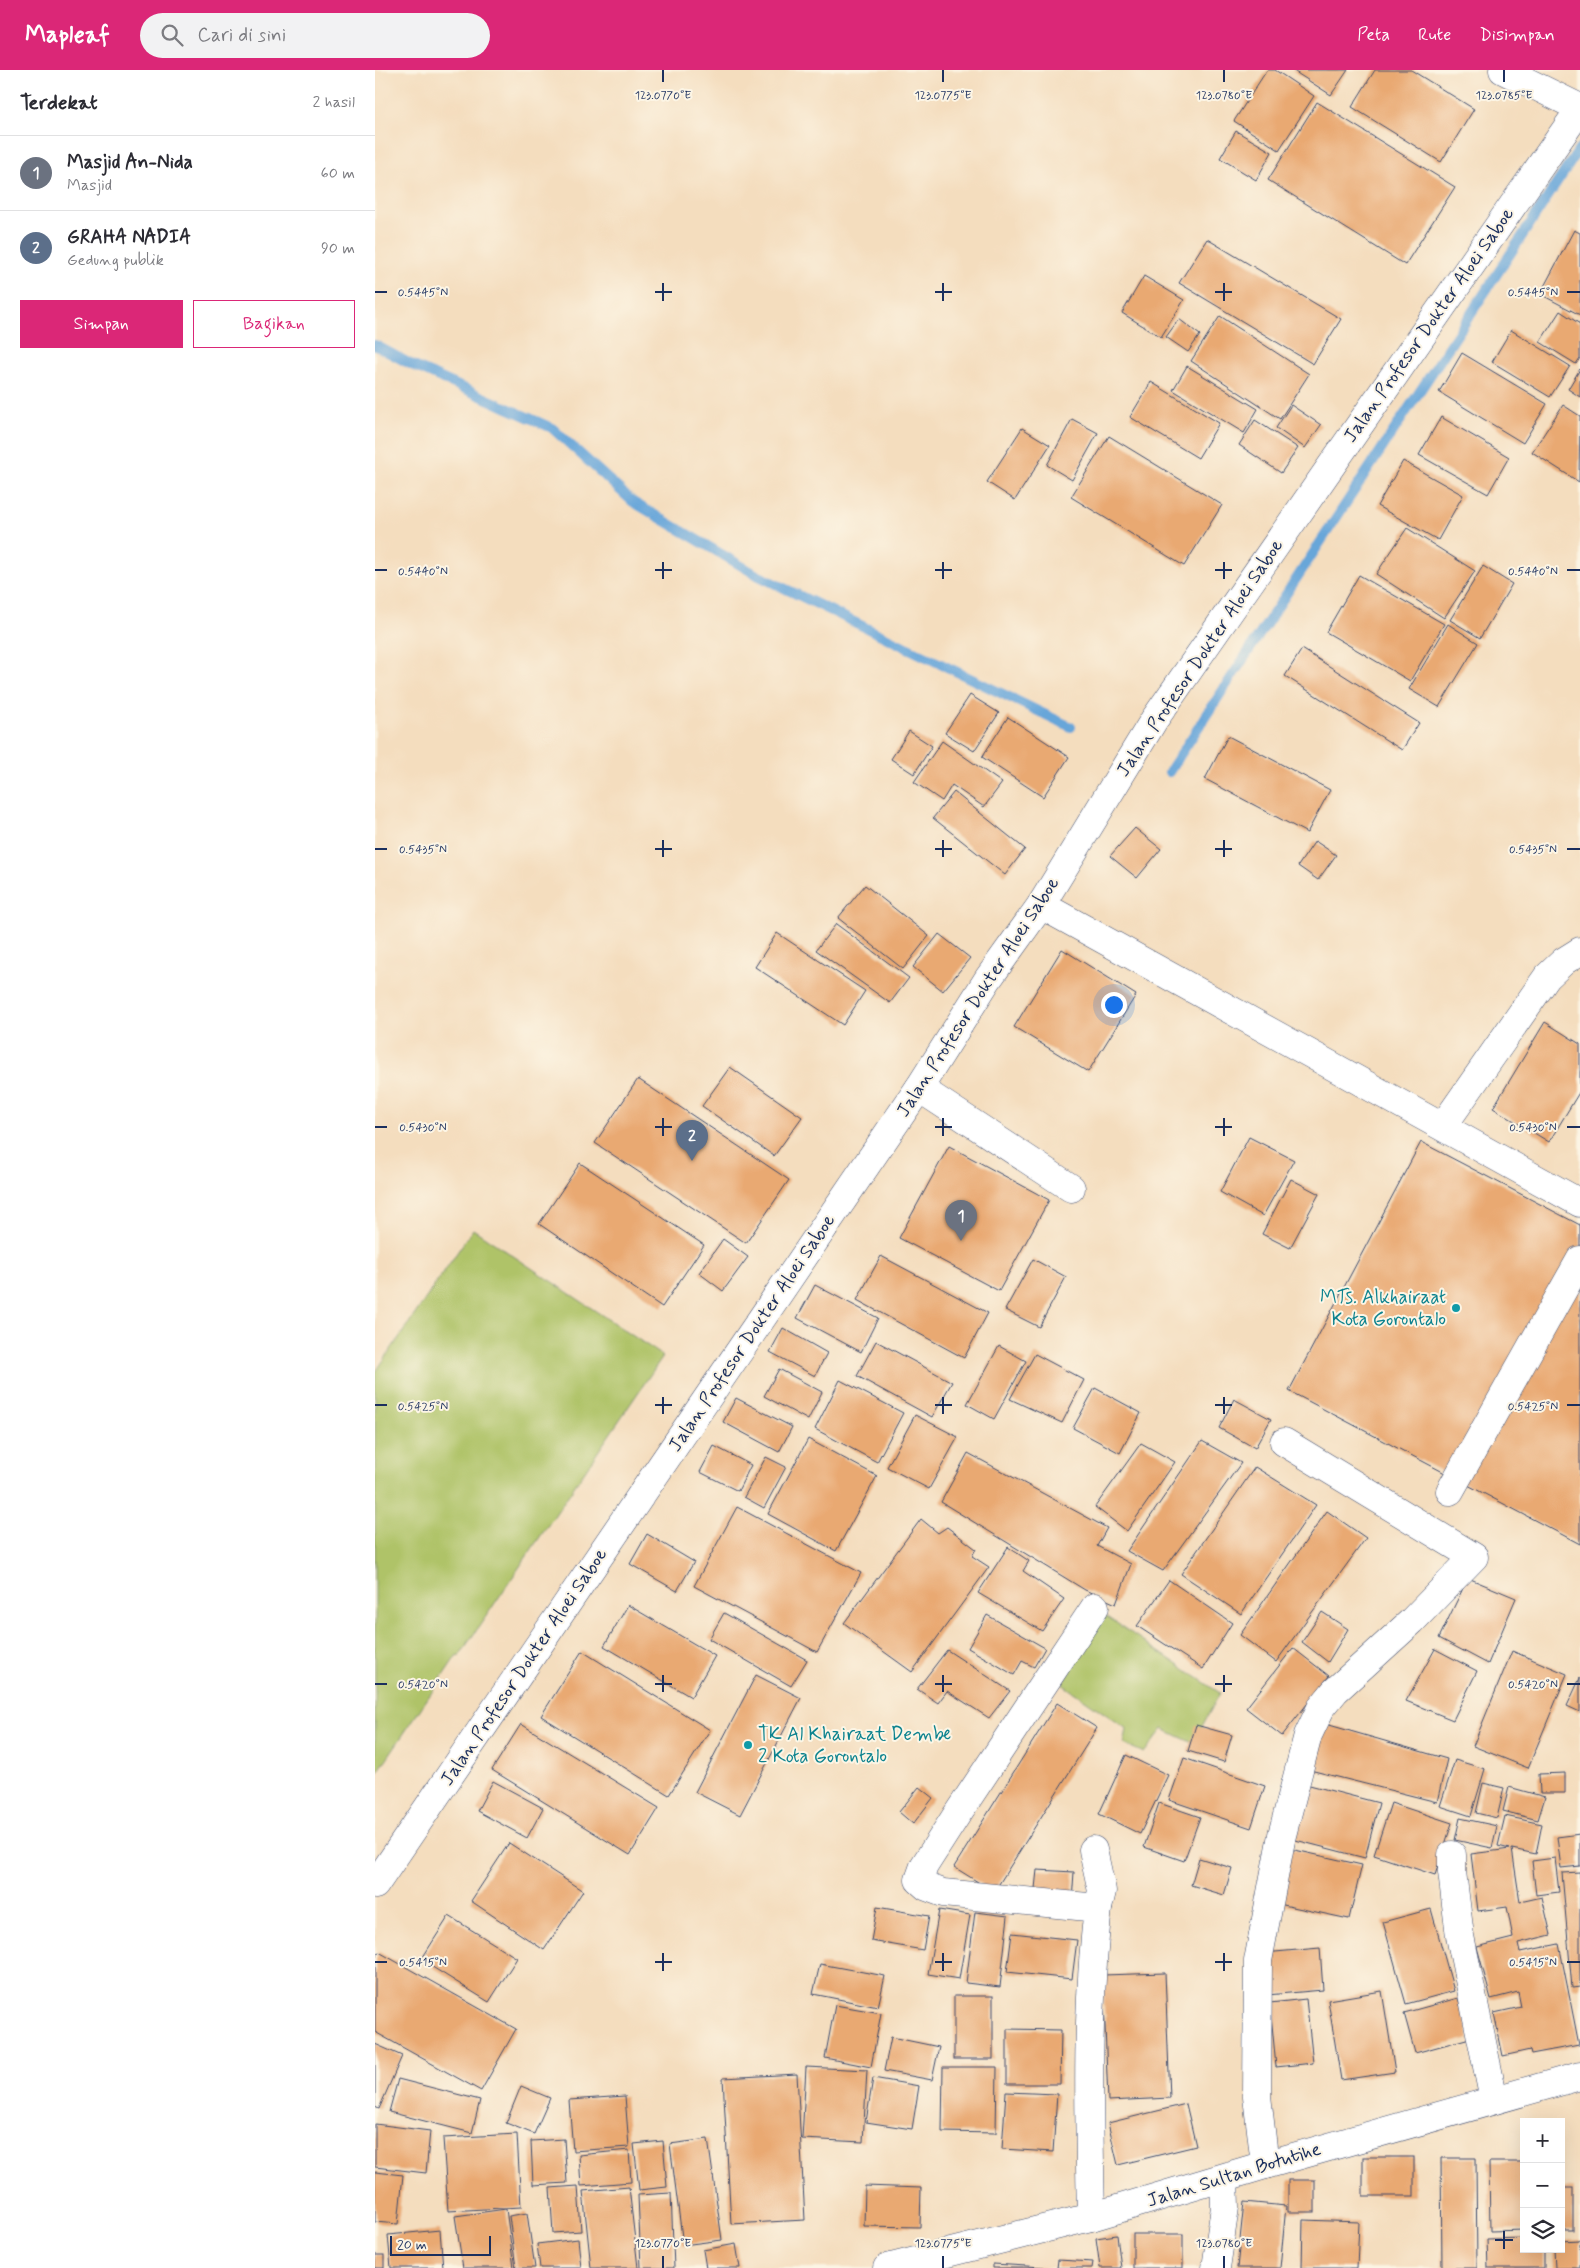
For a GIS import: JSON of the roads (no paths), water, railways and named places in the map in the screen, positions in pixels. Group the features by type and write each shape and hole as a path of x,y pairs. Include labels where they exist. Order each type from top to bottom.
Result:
{"street":[{"path":"1503,70 1580,108"},
{"name":"Jalan Profesor Dokter Aloei Saboe","path":"375,1885 919,1088 988,980 1041,905 1154,720 1580,108"},
{"path":"1041,905 1580,1203"},
{"path":"1443,1126 1547,977 1564,961 1580,951"},
{"path":"919,1088 1071,1188"},
{"path":"1450,1491 1580,1260"},
{"path":"1265,2165 1257,2096 1258,1961 1283,1835 1308,1735 1321,1708 1335,1691 1413,1621 1474,1557 1284,1442"},
{"path":"1095,1607 956,1816 922,1870 919,1880 927,1887 943,1894 1098,1908"},
{"path":"1091,2217 1089,2054 1093,1952 1102,1891 1093,1850"},
{"path":"1452,1855 1452,1872 1460,1936 1494,2100"},
{"name":"Jalan Sultan Botutihe","path":"887,2268 1091,2217 1265,2165 1580,2076"},
{"path":"1216,2268 1225,2207 1224,2178"}],"waterway":[{"path":"1169,772 1580,148"},
{"path":"375,345 414,366 552,428 633,502 757,575 1071,727"}],"place":[{"name":"GRAHA NADIA","path":"692,1161"},
{"name":"Masjid An-Nida","path":"961,1241"},
{"name":"MTs. Alkhairaat Kota Gorontalo","path":"1456,1308"},
{"name":"TK Al Khairaat Dembe 2 Kota Gorontalo","path":"748,1745"}]}
